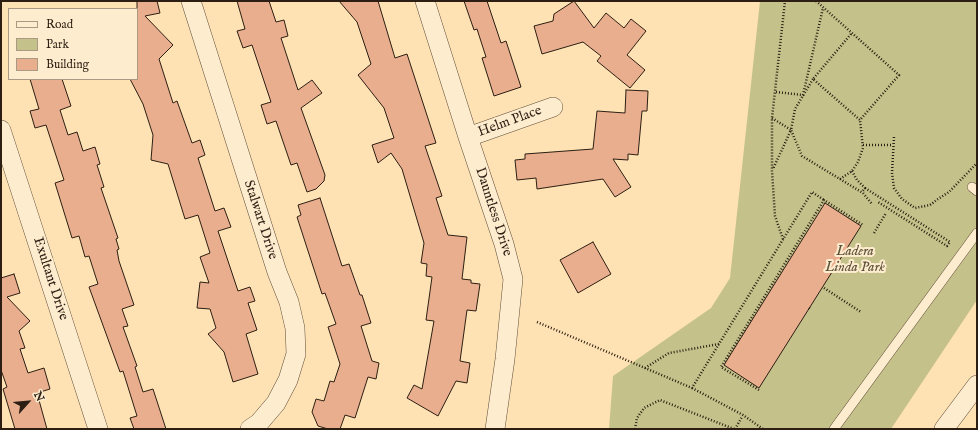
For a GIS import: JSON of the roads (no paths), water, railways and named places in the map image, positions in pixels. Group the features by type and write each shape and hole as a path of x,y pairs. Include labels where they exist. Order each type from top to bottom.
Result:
{"street":[{"name":"Stalwart Drive","path":"191,1 276,272 289,302 295,328 296,354 288,380 276,403 259,423 250,429"},
{"name":"Dauntless Drive","path":"425,1 504,244 513,279 505,359 495,429"},
{"name":"Helm Place","path":"468,137 553,107"},
{"name":"Exultant Drive","path":"1,130 98,429"},
{"path":"944,429 977,385"}],"lane":[{"path":"834,429 977,233"}],"park label":[{"name":"Ladera Linda Park","path":"855,260"}]}
